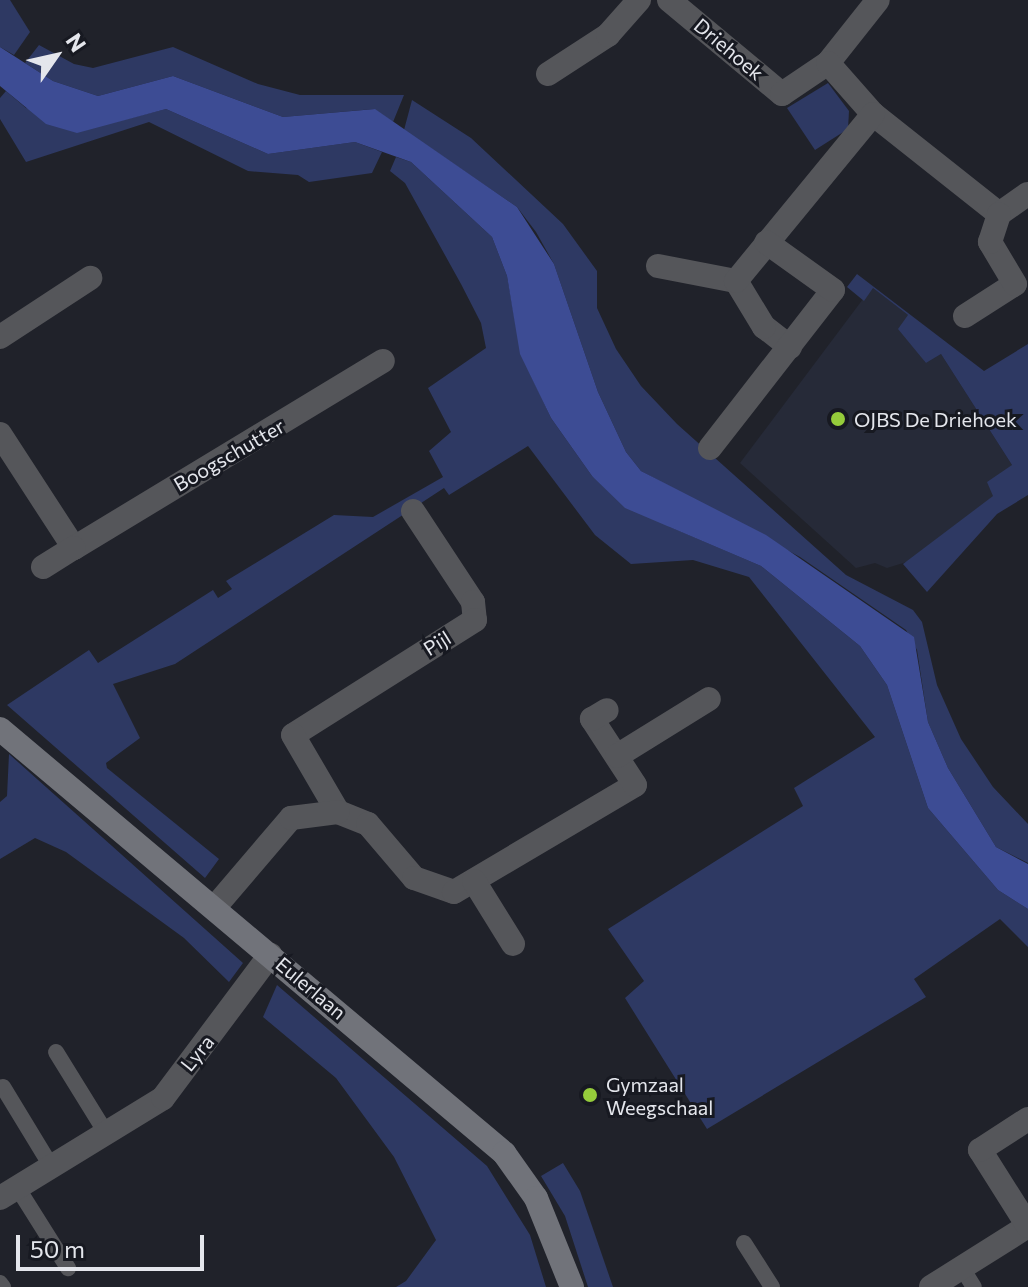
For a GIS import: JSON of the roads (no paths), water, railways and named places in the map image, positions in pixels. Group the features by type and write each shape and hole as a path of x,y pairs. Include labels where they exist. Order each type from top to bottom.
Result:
{"street":[{"path":"548,74 608,35 639,0"},
{"name":"Driehoek","path":"669,0 782,94 828,63 878,0"},
{"path":"828,63 873,114 999,214"},
{"path":"736,281 873,114"},
{"path":"965,316 1015,284 990,242 999,214 1028,194"},
{"path":"710,448 833,290 766,242"},
{"path":"658,266 736,281 764,327 790,347"},
{"path":"0,337 90,278"},
{"name":"Boogschutter","path":"43,567 383,361"},
{"path":"1,439 74,548"},
{"name":"Pijl","path":"338,812 287,726 475,620 473,602 413,511"},
{"path":"617,756 709,699"},
{"path":"215,907 291,818 338,812 368,824 414,878 454,892 635,785 592,719 607,710"},
{"name":"Eulerlaan","path":"0,729 504,1153 536,1198 572,1287"},
{"path":"474,881 513,944"},
{"name":"Lyra","path":"8,1193 163,1098 270,955"},
{"path":"931,1287 968,1277 1028,1226 980,1150 1028,1119"}],"lane":[{"path":"56,1052 106,1133"},
{"path":"3,1087 51,1166"},
{"name":"Lyra","path":"8,1193 68,1268"},
{"path":"744,1243 772,1287"}],"place":[{"name":"OJBS De Driehoek","path":"838,419"},
{"name":"Gymzaal Weegschaal","path":"590,1095"}]}
